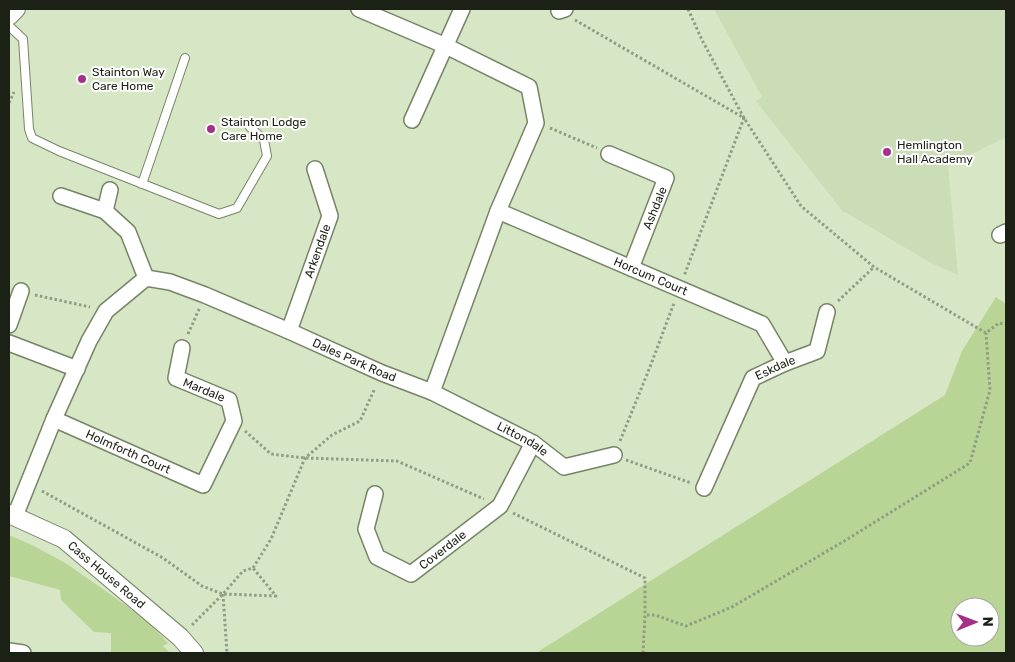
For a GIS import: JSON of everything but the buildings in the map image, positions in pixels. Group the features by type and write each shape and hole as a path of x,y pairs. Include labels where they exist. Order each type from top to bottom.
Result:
{"street":[{"path":"9,16 16,9"},
{"path":"359,9 446,46 528,87 536,122 498,211 432,392"},
{"path":"412,120 462,9"},
{"name":"Ashdale","path":"609,154 666,178 631,268"},
{"name":"Arkendale","path":"289,331 330,216 315,170"},
{"path":"105,210 110,190"},
{"path":"12,515 28,483 89,341 106,311 146,278 128,232 105,210 61,196"},
{"name":"Horcum Court","path":"498,211 762,324 785,363"},
{"name":"Dales Park Road","path":"146,278 170,282 205,295 382,373 432,392"},
{"path":"9,325 21,291"},
{"name":"Eskdale","path":"704,488 753,378 817,351 827,312"},
{"path":"9,343 77,369"},
{"name":"Mardale","path":"182,348 176,378 229,400 234,421"},
{"name":"Littondale","path":"432,392 533,443 564,467 614,456"},
{"name":"Holmforth Court","path":"54,419 203,485 234,421"},
{"name":"Coverdale","path":"375,494 366,529 378,558 412,574 500,506 533,443"},
{"name":"Cass House Road","path":"12,515 64,539 180,637 194,653"},
{"path":"9,651 22,653"}],"lane":[{"path":"9,26 23,40 29,129 32,138 59,151 218,214 236,208 267,156 264,140 250,127"},
{"path":"142,184 185,58"}],"path":[{"path":"688,9 702,40 744,118 801,206 874,268 986,333"},
{"path":"562,10 744,118"},
{"path":"704,488 614,456 650,367 744,118"},
{"path":"536,122 609,154"},
{"path":"827,312 874,268"},
{"path":"21,291 106,311"},
{"path":"182,348 205,295"},
{"path":"986,333 999,323 1006,324"},
{"path":"645,615 655,616 686,626 732,607 846,540 970,463 990,390 986,333"},
{"path":"180,637 243,571 253,568 271,539 305,458 332,436 360,420 382,373"},
{"path":"234,421 271,454 305,458 396,462 500,506 645,578 643,653"},
{"path":"28,483 163,558 202,586 223,594 276,596 253,568"},
{"path":"223,594 227,653"}],"shaded area":[{"name":"Hemlington Hall Academy","path":"714,9 1006,9 1006,137 948,166 958,275 931,263 844,213 756,101 762,97"},
{"path":"996,297 1006,304 1006,653 536,653 945,395 962,351"},
{"path":"9,535 67,564 127,606 148,622 168,643 163,646 170,653 111,653 111,633 94,632 61,600 60,590 9,576"}],"place":[{"name":"Stainton Way Care Home","path":"82,79"},
{"name":"Stainton Lodge Care Home","path":"211,129"},
{"name":"Hemlington Hall Academy","path":"887,152"}]}
